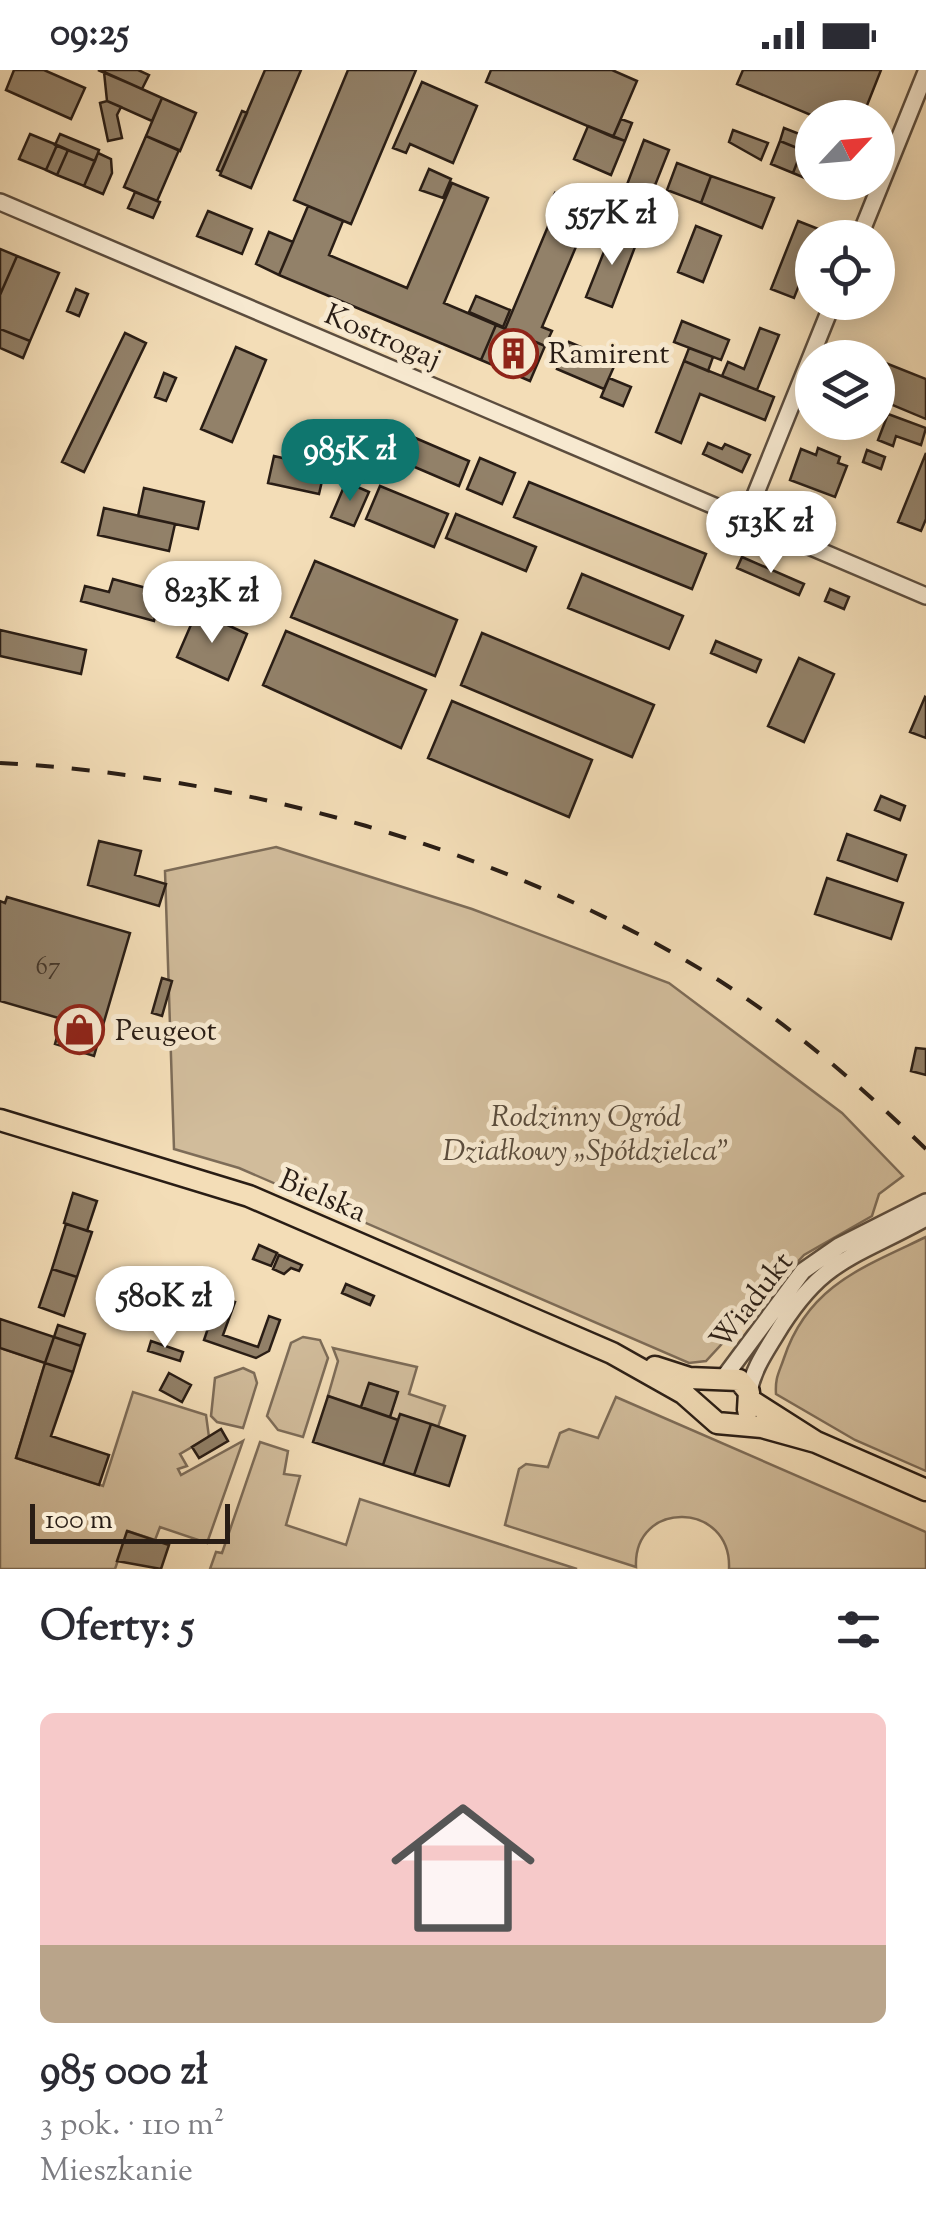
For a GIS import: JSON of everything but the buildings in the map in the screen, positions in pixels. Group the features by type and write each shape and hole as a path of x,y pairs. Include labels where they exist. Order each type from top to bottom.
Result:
{"main road":[{"name":"Bielska","path":"0,1120 249,1196 612,1353 689,1378 739,1380 749,1396 816,1442 926,1490"},
{"name":"Bielska","path":"612,1353 683,1393 716,1423 816,1442"},
{"path":"704,1413 702,1397 719,1378"},
{"path":"732,1424 746,1415 749,1396"}],"street":[{"path":"866,220 926,72"},
{"name":"Kostrogaj","path":"0,202 926,596"},
{"path":"744,520 826,320"},
{"name":"Wiadukt","path":"719,1378 803,1271 839,1246 926,1202"},
{"name":"Wiadukt","path":"749,1396 754,1369 813,1281 842,1260 926,1218"}],"green space":[{"name":"Rodzinny Ogród Działkowy „Spółdzielca”","path":"276,847 472,909 669,983 842,1113 903,1176 879,1194 872,1216 804,1255 706,1361 689,1363 239,1168 174,1149 165,871"},
{"path":"926,1237 926,1471 855,1440 776,1394 776,1388 794,1333 823,1296 860,1269"},
{"path":"303,1337 320,1340 328,1358 303,1437 278,1430 267,1416 291,1343"},
{"path":"0,1348 45,1363 16,1458 103,1486 133,1392 206,1415 209,1437 180,1454 187,1466 178,1469 181,1475 243,1441 207,1543 160,1527 155,1540 128,1531 115,1569 0,1569"},
{"path":"333,1348 417,1367 409,1394 445,1406 438,1427 400,1415 398,1420 390,1417 397,1392 370,1383 361,1407 328,1396 338,1361"},
{"path":"243,1368 254,1373 257,1383 243,1428 217,1422 211,1416 215,1378"},
{"path":"616,1397 926,1532 926,1569 729,1569 726,1547 715,1530 682,1517 665,1520 650,1529 639,1545 636,1567 505,1525 519,1469 526,1464 548,1467 560,1433 569,1429 598,1438"},
{"path":"260,1442 288,1451 284,1474 300,1476 286,1525 346,1545 360,1499 577,1569 210,1569 216,1552 222,1553"}],"railway":[{"path":"0,763 186,784 280,803 465,858 554,894 640,935 748,999 827,1060 926,1149"}],"place":[{"name":"Ramirent","path":"513,353"},
{"name":"Peugeot","path":"80,1030"}]}
